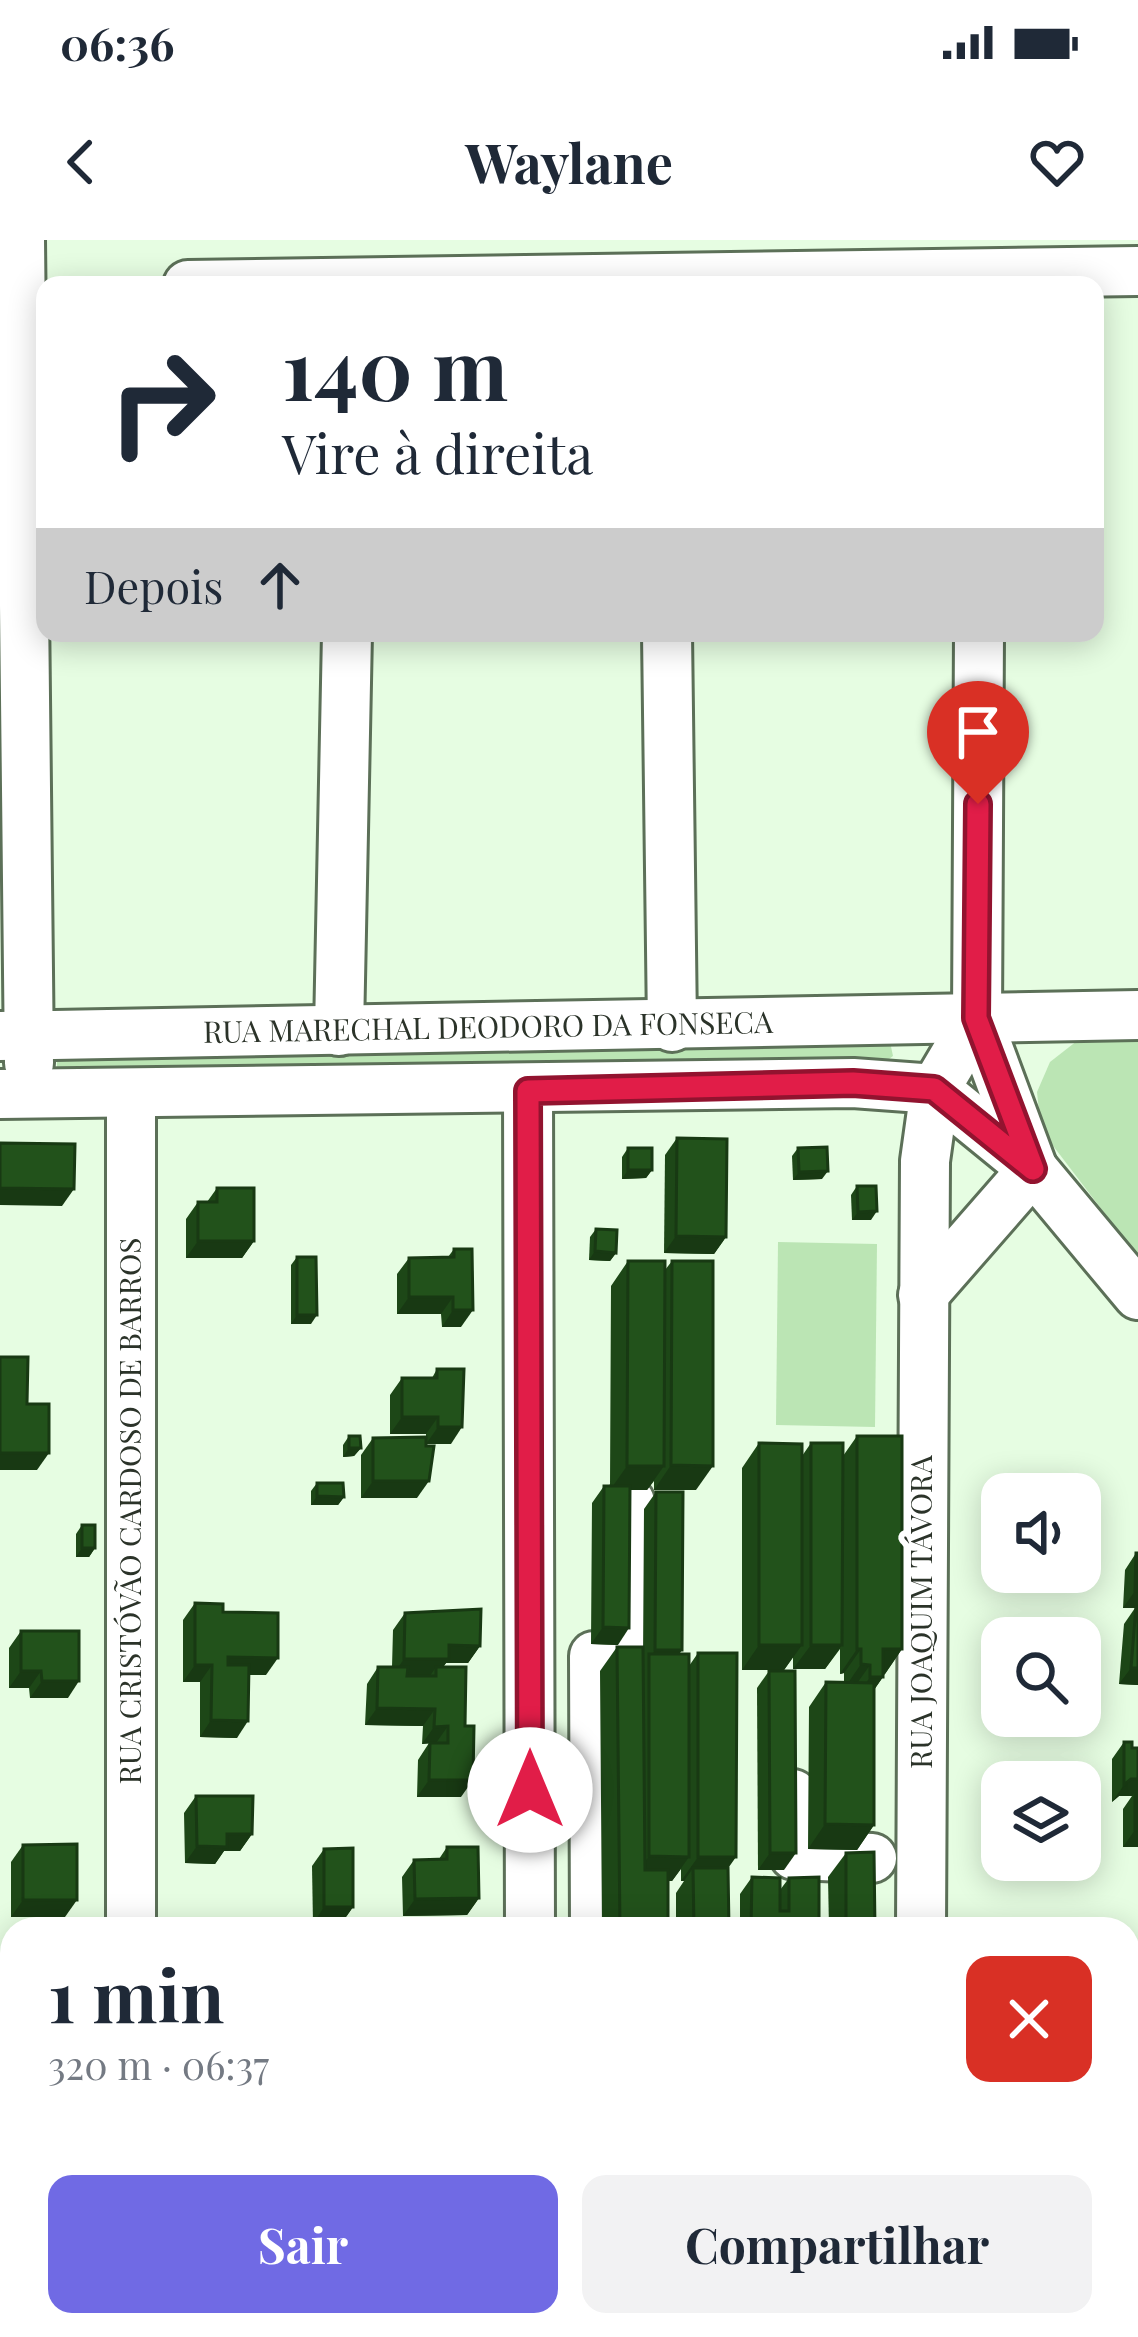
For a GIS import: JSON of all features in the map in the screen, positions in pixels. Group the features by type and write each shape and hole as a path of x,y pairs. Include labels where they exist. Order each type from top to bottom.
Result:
{"street":[{"path":"20,240 15,1094 528,1091 853,1083 934,1089 1033,1169 1138,1295"},
{"path":"281,276 354,269 981,265 1138,271"},
{"path":"339,1031 347,642"},
{"path":"667,642 672,1027"},
{"path":"979,642 976,1018 1033,1169"},
{"name":"RUA MARECHAL DEODORO DA FONSECA","path":"14,1036 1138,1015"},
{"name":"RUA JOAQUIM TÁVORA","path":"921,1917 925,1161 934,1089 976,1018"},
{"path":"528,1091 530,1917"},
{"name":"RUA CRISTÓVÃO CARDOSO DE BARROS","path":"130,1917 131,1093"},
{"path":"923,1294 1033,1169"},
{"path":"595,1917 594,1657 630,1655 630,1502"},
{"path":"793,1744 794,1855 872,1836 872,1905"}],"green space":[{"path":"1138,1030 1138,1257 1041,1130 1037,1092 1050,1062 1082,1037"},
{"path":"890,1042 893,1056 881,1065 57,1070 57,1058"},
{"path":"778,1242 877,1244 875,1427 776,1425"}],"building":[{"path":"677,1138 727,1139 726,1237 676,1236"},
{"path":"0,1143 75,1144 74,1189 0,1188"},
{"path":"827,1147 828,1171 799,1172 798,1148"},
{"path":"628,1148 652,1148 652,1170 628,1170"},
{"path":"857,1186 876,1186 877,1211 858,1212"},
{"path":"217,1188 254,1188 254,1241 198,1241 198,1202 217,1202"},
{"path":"596,1229 617,1230 616,1253 595,1251"},
{"path":"454,1249 472,1249 473,1310 453,1310 453,1297 409,1297 409,1258 454,1257"},
{"path":"297,1257 316,1257 317,1315 297,1315"},
{"path":"628,1261 665,1261 664,1466 627,1466"},
{"path":"672,1261 713,1261 713,1466 671,1465"},
{"path":"0,1357 28,1357 27,1404 49,1404 49,1453 0,1453"},
{"path":"437,1369 464,1369 462,1427 438,1427 438,1417 402,1417 402,1378 437,1378"},
{"path":"349,1436 360,1436 361,1448 349,1448"},
{"path":"857,1436 902,1436 902,1649 883,1649 883,1677 870,1677 870,1665 861,1664 861,1649 857,1649"},
{"path":"426,1437 426,1446 434,1446 429,1481 373,1481 373,1438"},
{"path":"759,1443 802,1444 802,1645 759,1645"},
{"path":"811,1443 843,1443 842,1645 811,1645"},
{"path":"317,1483 343,1483 344,1497 317,1496"},
{"path":"604,1486 630,1486 629,1628 603,1627"},
{"path":"656,1492 683,1492 682,1650 655,1650"},
{"path":"82,1525 95,1525 95,1548 82,1548"},
{"path":"1138,1553 1138,1591 1135,1591"},
{"path":"195,1603 223,1604 223,1612 278,1613 278,1658 228,1657 228,1665 249,1665 248,1721 211,1720 212,1665 195,1665"},
{"path":"1136,1607 1138,1668 1131,1668"},
{"path":"481,1609 480,1646 449,1645 449,1659 404,1659 405,1613"},
{"path":"21,1631 79,1631 79,1681 42,1681 41,1671 21,1671"},
{"path":"617,1647 643,1647 645,1870 668,1870 668,1917 620,1917"},
{"path":"698,1653 737,1653 736,1857 698,1857"},
{"path":"649,1654 689,1654 689,1857 649,1856"},
{"path":"378,1667 408,1667 407,1676 436,1676 436,1667 466,1667 465,1726 474,1726 473,1780 429,1780 430,1743 448,1743 448,1726 434,1727 435,1709 377,1708"},
{"path":"769,1671 795,1671 796,1853 770,1853"},
{"path":"826,1682 874,1683 874,1825 825,1824"},
{"path":"1124,1742 1138,1748 1138,1779 1124,1785"},
{"path":"1138,1792 1138,1830 1135,1830"},
{"path":"196,1796 253,1796 252,1834 227,1834 227,1847 197,1846"},
{"path":"77,1844 77,1900 23,1900 23,1845"},
{"path":"447,1847 478,1847 479,1898 415,1899 414,1860 447,1859"},
{"path":"353,1848 353,1907 324,1907 324,1849"},
{"path":"874,1852 875,1917 846,1917 846,1853"},
{"path":"693,1868 728,1868 729,1917 694,1917"},
{"path":"752,1877 780,1878 780,1911 789,1911 789,1878 819,1877 819,1917 751,1917"}],"route":[{"path":"530,1790 528,1091 853,1083 934,1089 1033,1169 1006,1086 976,1018 978,804"}]}
